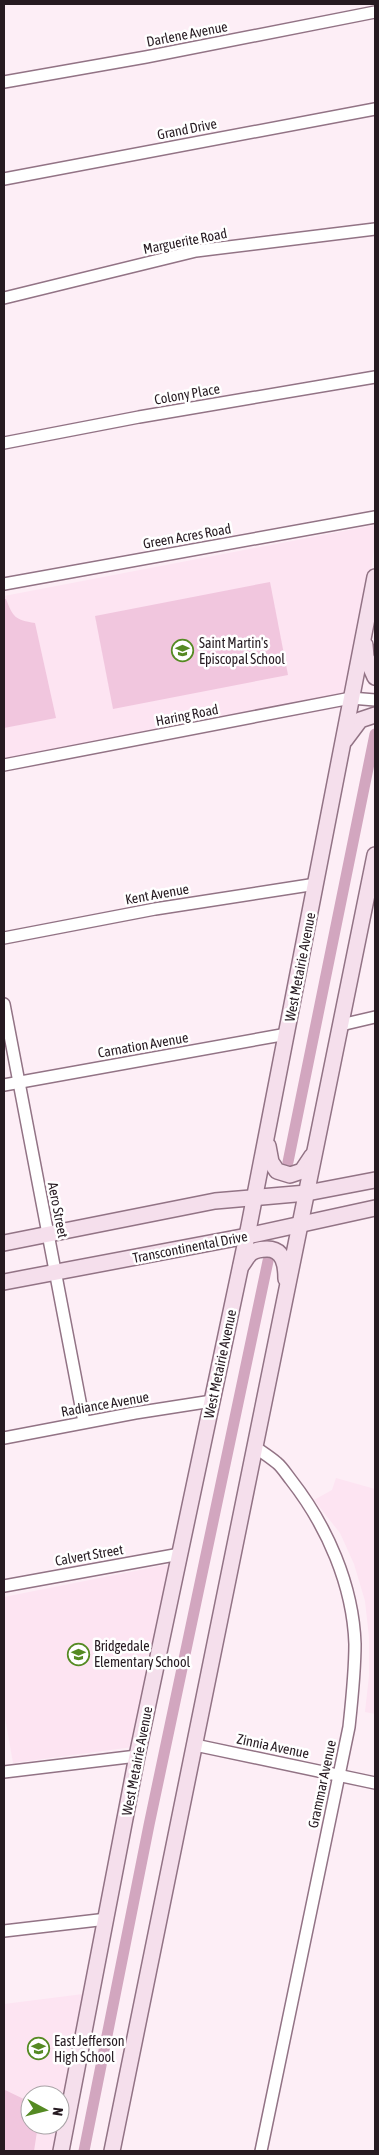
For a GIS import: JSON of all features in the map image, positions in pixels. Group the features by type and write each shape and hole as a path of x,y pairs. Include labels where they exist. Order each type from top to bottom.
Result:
{"main road":[{"name":"West Metairie Avenue","path":"60,2151 107,1919 137,1756 248,1236 375,577"},
{"path":"365,631 366,657 375,676"},
{"path":"342,746 347,735 360,720 375,715"},
{"path":"112,2151 375,860"},
{"path":"266,1139 270,1162 277,1171 290,1175 302,1171 316,1148"},
{"path":"4,1243 215,1201 307,1193 375,1180"},
{"name":"Transcontinental Drive","path":"4,1282 248,1236 375,1208"},
{"path":"240,1267 251,1253 262,1249 272,1249 280,1254 286,1264 287,1291"}],"street":[{"name":"Darlene Avenue","path":"4,82 164,54 375,12"},
{"name":"Grand Drive","path":"4,179 375,109"},
{"name":"Marguerite Road","path":"4,298 196,252 375,229"},
{"name":"Colony Place","path":"4,443 139,417 375,377"},
{"name":"Green Acres Road","path":"4,584 375,517"},
{"name":"Haring Road","path":"4,765 351,698 375,700"},
{"name":"Kent Avenue","path":"4,938 155,909 316,884"},
{"name":"Aero Street","path":"4,1004 84,1422"},
{"path":"341,1025 375,1018"},
{"name":"Carnation Avenue","path":"4,1085 287,1034"},
{"name":"Radiance Avenue","path":"4,1438 84,1422 212,1401"},
{"name":"Grammar Avenue","path":"255,1447 278,1463 302,1494 326,1536 339,1565 351,1613 355,1642 354,1682 349,1727 261,2151"},
{"name":"Calvert Street","path":"4,1586 180,1554"},
{"name":"Zinnia Avenue","path":"194,1745 375,1782"},
{"path":"4,1772 137,1756"},
{"path":"4,1931 107,1919"}],"shaded area":[{"name":"Saint Martin's Episcopal School","path":"375,525 375,539 355,705 4,768 4,596"},
{"path":"270,582 288,675 113,709 95,616"},
{"path":"4,599 6,599 16,617 23,621 35,623 56,718 4,728"},
{"path":"336,1478 375,1489 375,1714 365,1712 369,1676 369,1637 365,1601 354,1564 340,1533 314,1500 332,1490"},
{"name":"Bridgedale Elementary School","path":"170,1564 133,1747 13,1763 4,1712 4,1597"},
{"name":"East Jefferson High School","path":"83,1994 66,2085 20,2085 20,2135 56,2135 53,2151 4,2151 4,2004"},
{"path":"4,2047 5,2090 20,2097 20,2135 36,2135 34,2151 4,2151"}],"waterway":[{"path":"288,1162 375,734"},
{"path":"84,2151 149,1825 268,1261"}],"place":[{"name":"Saint Martin's Episcopal School","path":"183,651"},
{"name":"Bridgedale Elementary School","path":"78,1654"},
{"name":"East Jefferson High School","path":"38,2049"}]}
